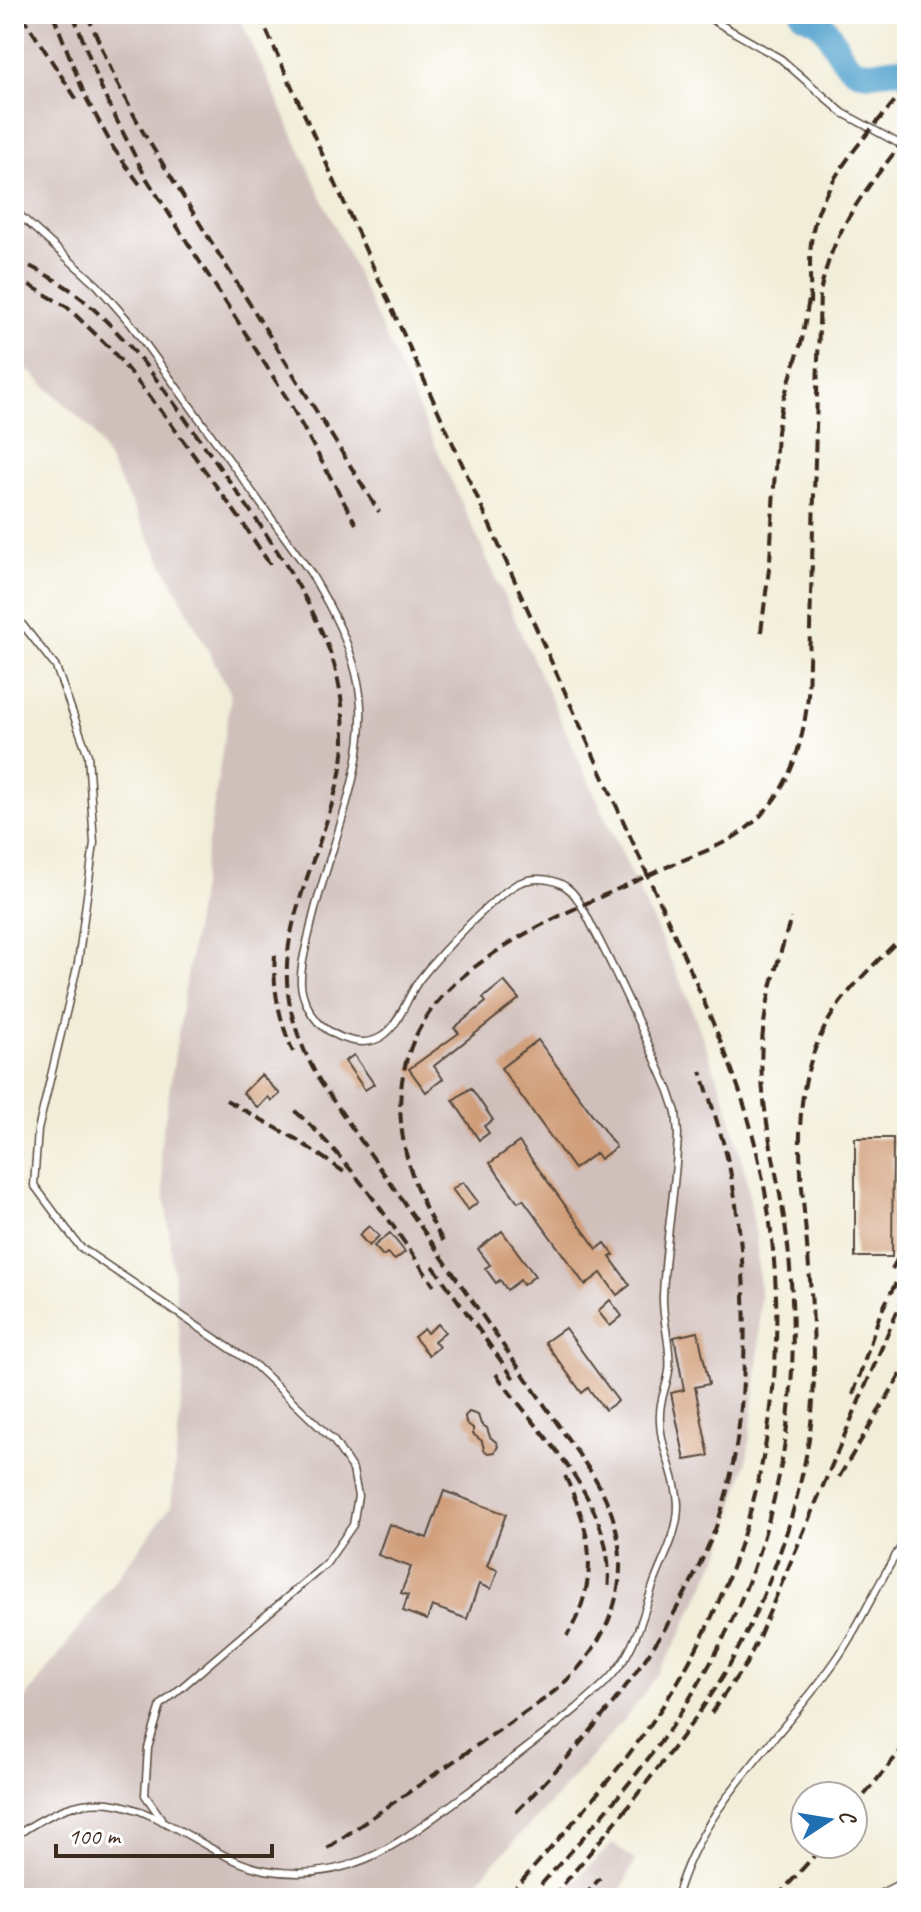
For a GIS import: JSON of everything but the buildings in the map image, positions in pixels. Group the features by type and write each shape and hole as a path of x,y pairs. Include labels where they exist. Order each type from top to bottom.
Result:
{"lane":[{"path":"702,14 781,59 843,113 907,148"},
{"path":"14,210 97,285 131,324 310,572 328,602 351,657 360,691 361,725 354,774 324,872 303,961 301,987 313,1015 325,1028 342,1038 362,1042 382,1037 394,1025 420,979 453,942 503,895 529,880 555,881 572,892 597,936 669,1091 677,1123 663,1295 670,1366 659,1417 662,1444 676,1493 677,1517 670,1549 655,1581 637,1635 620,1666 603,1685 550,1730 406,1839 351,1866 306,1873 261,1869 221,1854 127,1804 93,1801 57,1812 14,1837"},
{"path":"14,614 56,667 88,755 94,843 78,963 38,1130 34,1185 80,1247 256,1366 301,1408 334,1441 353,1470 358,1496 353,1525 326,1564 161,1705 148,1748 145,1795 163,1821"},
{"path":"903,1214 907,1206"},
{"path":"676,1898 689,1859 703,1833 740,1780 834,1663 863,1617 889,1564 907,1538"},
{"path":"872,1898 907,1880"}],"shaded area":[{"path":"14,14 238,14 688,998 729,1109 746,1176 756,1236 760,1294 759,1357 747,1461 722,1549 681,1634 632,1710 559,1794 461,1898 14,1898 14,1714 171,1506 184,1374 160,1150 231,694 93,431 14,356"},
{"path":"613,1843 635,1861 617,1898 561,1898 577,1878"}],"waterway":[{"path":"803,14 825,28 841,55 859,71 871,73 895,69 907,72"}],"railway":[{"path":"21,14 79,103"},
{"path":"53,14 85,96 114,149 141,186"},
{"path":"73,14 104,95 145,176 288,400 356,524"},
{"path":"87,14 117,83 143,132 379,512"},
{"path":"259,14 690,969 743,1102 766,1195 775,1270 776,1345 769,1420 755,1493 733,1565 703,1634 649,1727 590,1802 507,1898"},
{"path":"810,304 811,248 819,210 839,172 907,86"},
{"path":"443,1241 410,1167 402,1131 401,1094 407,1060 421,1026 444,995 497,951 541,925 733,838 767,808 793,764 803,731 808,696 820,293 834,247 853,209 907,136"},
{"path":"14,258 73,292 134,351 261,526 311,609 334,664 342,702 344,741 334,797 292,927 287,985 292,1015 303,1047 321,1083 591,1472 608,1503 617,1535 620,1566 616,1596 607,1625 591,1652 570,1677 543,1700 326,1849"},
{"path":"14,276 67,307 111,349 166,417 273,569"},
{"path":"761,632 770,561 777,432 782,404 802,340 810,293"},
{"path":"529,1898 655,1750 691,1696 720,1645 744,1593 763,1539 787,1429 793,1315 786,1230 763,1095 762,1042 769,995 791,918"},
{"path":"623,1813 726,1671 754,1616 788,1529 809,1439 814,1388 812,1311 800,1155 806,1077 814,1052 833,1014 852,989 907,931"},
{"path":"275,955 278,1005 293,1052"},
{"path":"516,1812 602,1717 652,1649 694,1576 712,1537 725,1497 741,1405 744,1355 742,1257 730,1170 701,1071"},
{"path":"226,1100 296,1139 347,1174"},
{"path":"295,1111 353,1172 434,1286"},
{"path":"892,1269 907,1241"},
{"path":"853,1395 880,1314 907,1261"},
{"path":"433,1266 517,1383"},
{"path":"711,1713 746,1664 758,1639 907,1288"},
{"path":"839,1477 907,1364"},
{"path":"496,1374 555,1449 589,1501 601,1529 608,1560 608,1592"},
{"path":"565,1476 582,1517 589,1556 585,1595 567,1636"},
{"path":"869,1789 907,1743"},
{"path":"552,1898 629,1806"},
{"path":"776,1898 810,1860"},
{"path":"583,1898 600,1878"}]}
